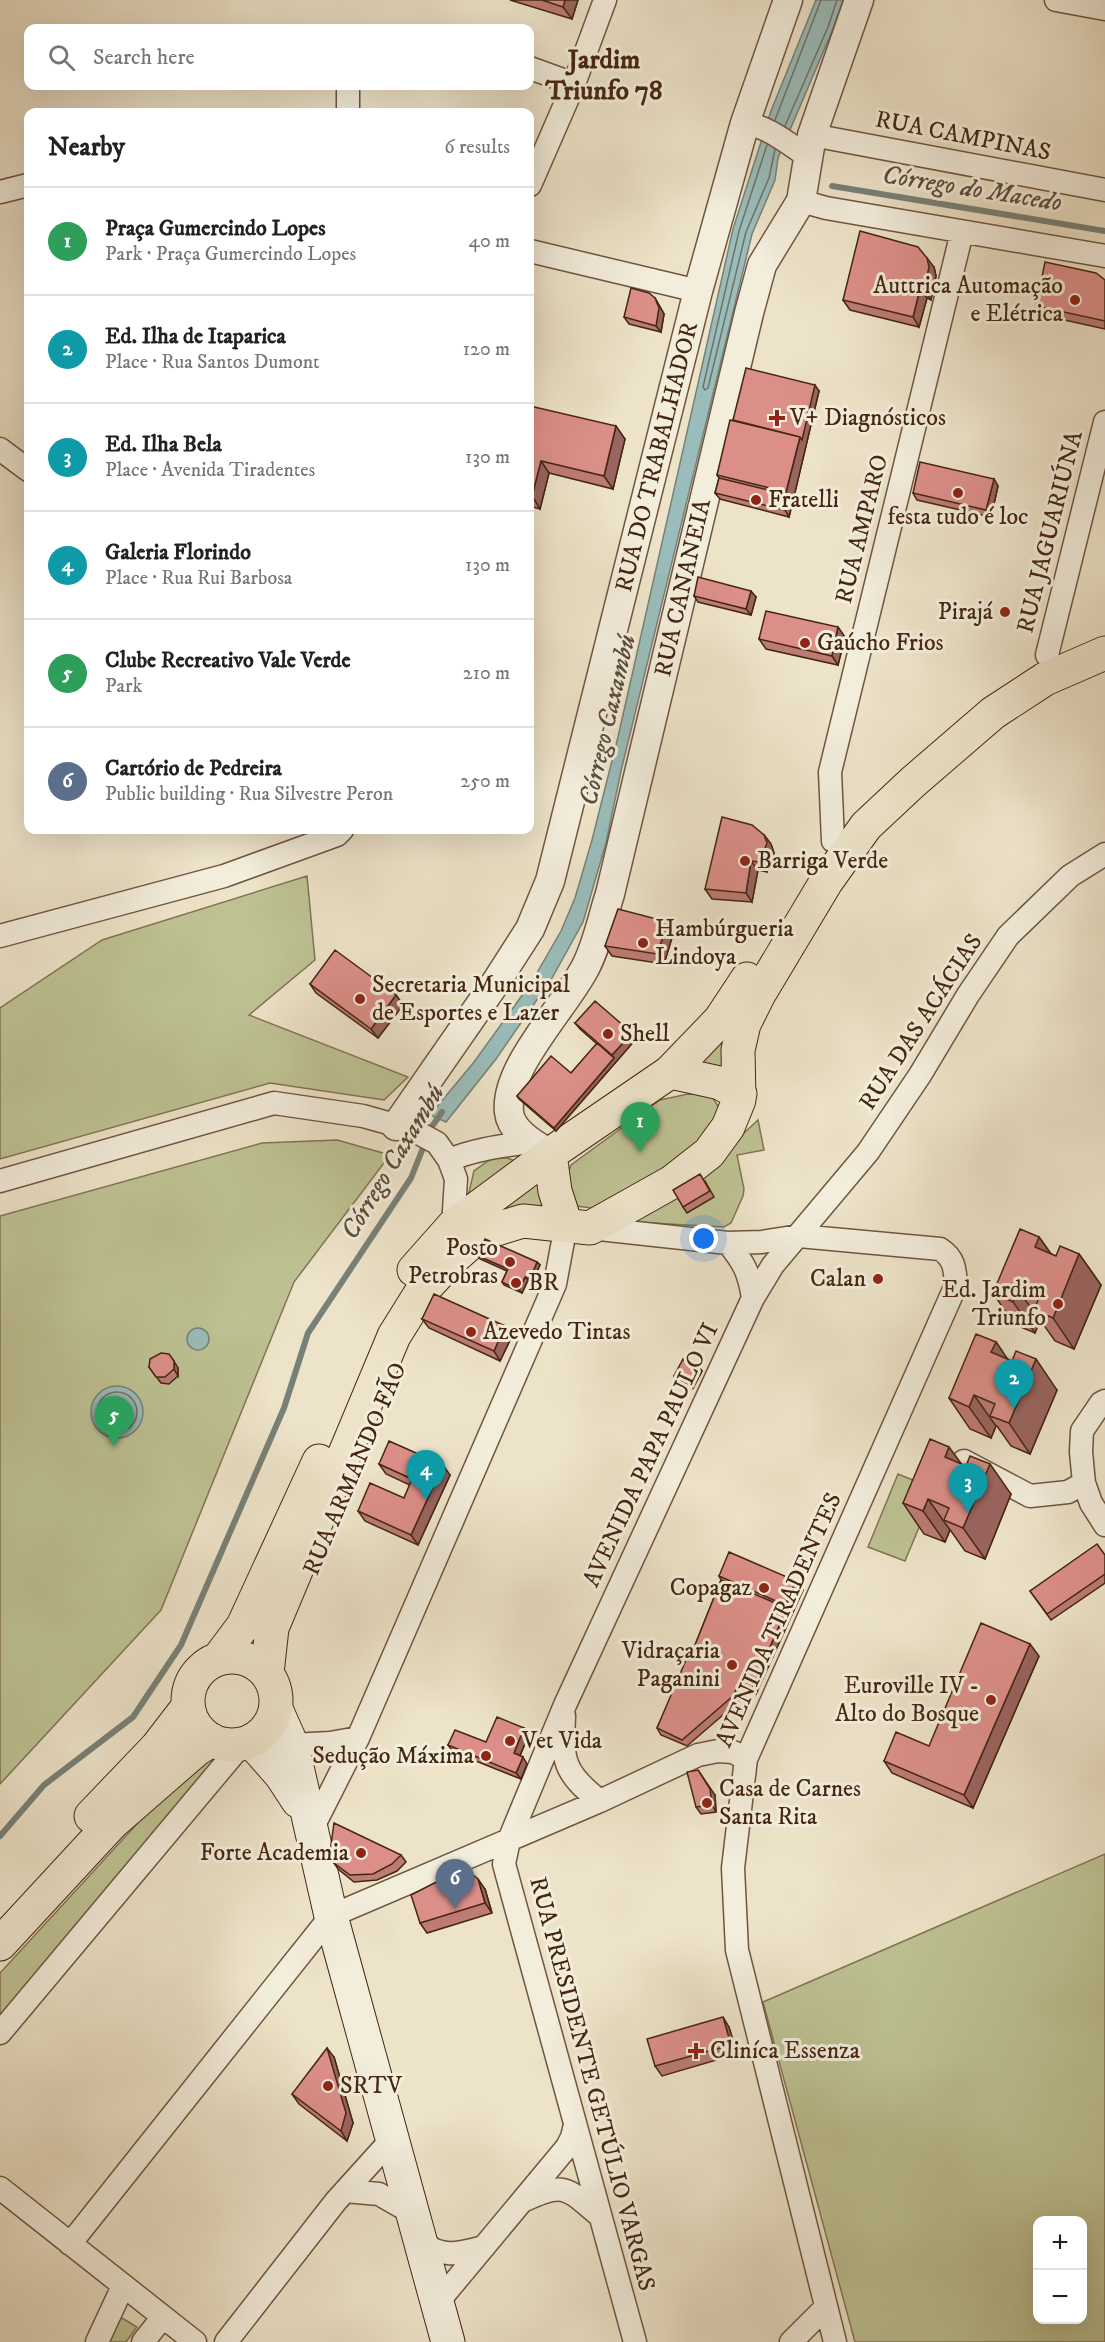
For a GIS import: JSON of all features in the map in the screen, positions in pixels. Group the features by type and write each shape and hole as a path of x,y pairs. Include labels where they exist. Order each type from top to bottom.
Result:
{"main road":[{"path":"219,1658 243,1626 378,1331 406,1280 453,1226 540,1148 670,1072 720,1020 766,952 811,873 833,841 853,814 898,767 976,697 1029,664 1105,630"},
{"path":"0,1944 112,1823 197,1749 235,1742 263,1733 272,1722 272,1628 394,1336 422,1291 468,1245 490,1231 523,1221 578,1226 672,1182 709,1153 728,1126 740,1094 738,1050 744,1024 826,882 866,826 993,713 1045,679 1105,653"},
{"path":"670,1072 720,1083 740,1094"},
{"path":"540,1148 555,1191 578,1226"},
{"path":"0,1911 157,1747 187,1708 190,1686 196,1674 219,1658 232,1656 245,1658 257,1664 272,1689 292,1745 331,1916 448,2342"},
{"path":"187,1708 202,1733 235,1742 281,1775 308,1821"}],"street":[{"path":"534,176 574,84 604,0"},
{"name":"RUA DO TRABALHADOR","path":"404,1128 530,929 550,881 698,291 745,123 788,0"},
{"name":"RUA CANANEIA","path":"540,1148 515,1126 509,1114 511,1090 529,1052 586,967 610,894 762,265 801,201 810,145 858,0"},
{"path":"1056,0 1105,9"},
{"path":"534,69 574,84"},
{"path":"348,90 348,108"},
{"path":"745,123 783,139 810,145"},
{"name":"RUA CAMPINAS","path":"810,145 1105,190"},
{"path":"0,192 24,186"},
{"path":"801,201 826,208 1105,256"},
{"name":"RUA AMPARO","path":"833,841 830,772 962,232"},
{"path":"534,252 698,291"},
{"name":"RUA JAGUARIÚNA","path":"1047,655 1105,422"},
{"path":"0,449 24,467"},
{"path":"0,936 224,876 330,834"},
{"name":"RUA DAS ACÁCIAS","path":"799,1236 868,1152 1008,936 1070,876 1105,854"},
{"path":"0,1181 274,1103 363,1116 404,1128 443,1152 465,1153 492,1147 540,1148"},
{"path":"443,1152 456,1179 453,1226"},
{"path":"308,1821 358,1738 578,1226 728,1243 762,1242 799,1236"},
{"name":"AVENIDA TIRADENTES","path":"799,1236 940,1249 951,1256 956,1270 956,1285 746,1759 733,1868 737,1950 835,2342"},
{"name":"AVENIDA PAPA PAULO VI","path":"509,1840 565,1705 753,1298 773,1265 799,1236"},
{"path":"728,1243 744,1263 750,1275 753,1298"},
{"path":"1105,1401 1101,1403 1082,1431 1081,1452 1084,1483 1090,1503 1105,1525"},
{"path":"964,1461 1030,1496 1068,1492 1084,1483"},
{"name":"AVENIDA PAPA PAULO VI","path":"565,1705 563,1735 567,1765 578,1785 600,1801"},
{"path":"292,1745 330,1743 358,1738"},
{"path":"0,2033 235,1742"},
{"path":"70,2244 331,1916 600,1801 698,1755 718,1751 733,1752 746,1759"},
{"name":"RUA PRESIDENTE GETÚLIO VARGAS","path":"509,1840 504,1864 635,2342"},
{"path":"438,2302 567,2147 574,2125"},
{"path":"226,2342 345,2191 392,2139"},
{"path":"524,2201 547,2190 569,2190 599,2215"},
{"path":"345,2191 379,2194 417,2228 433,2251 456,2254 484,2247"},
{"path":"2,2195 70,2244 195,2342"},
{"path":"97,2342 123,2286"},
{"path":"791,2342 825,2308"},
{"path":"143,2342 162,2318"}],"green space":[{"path":"307,876 315,960 249,1015 408,1077 384,1100 270,1083 0,1159 0,1008 102,940"},
{"path":"729,1030 727,1084 692,1072"},
{"path":"688,1094 711,1095 721,1111 686,1158 592,1208 576,1206 566,1178 571,1165 660,1100"},
{"path":"758,1120 764,1150 737,1155 744,1189 731,1223 724,1227 633,1222 711,1164"},
{"path":"337,1140 390,1155 294,1282 161,1610 0,1784 0,1216 262,1143"},
{"path":"492,1158 507,1158 515,1161 462,1206 469,1192 474,1171"},
{"path":"538,1175 553,1212 476,1220"},
{"path":"898,1474 935,1489 905,1561 868,1547"},
{"path":"226,1753 0,2022 0,1973 180,1777 207,1758"},
{"path":"1105,1854 1105,2342 855,2342 763,2002"},
{"path":"120,2317 137,2327 126,2342 109,2342"}],"water":[{"path":"816,0 843,0 778,158 775,180 752,234 621,771 606,843 583,922 552,978 496,1059 446,1122 430,1115 474,1062 531,983 561,931 575,898 618,737 733,229 771,111"},
{"path":"194,1328 202,1328 209,1335 209,1343 202,1350 194,1350 187,1343 187,1335"},
{"path":"112,1386 122,1386 136,1393 143,1412 136,1431 122,1438 112,1438 102,1434 95,1427 91,1417 91,1407 95,1397 102,1390"}],"building":[{"path":"542,0 565,0 563,7"},
{"path":"860,231 918,247 927,258 929,267 924,290 920,289 913,317 843,300"},
{"name":"Auttrica Automação e Elétrica","path":"1045,262 1096,273 1105,280 1105,321 1036,306"},
{"path":"631,288 649,293 655,298 659,308 656,326 624,317"},
{"path":"746,368 815,385 802,440 800,437 733,420"},
{"path":"534,407 616,426 604,476 541,461 534,488"},
{"path":"730,420 800,437 786,492 717,475"},
{"name":"festa tudo é loc","path":"920,462 994,479 986,510 913,493"},
{"name":"Fratelli","path":"719,478 789,495 785,510 715,493"},
{"path":"698,577 751,591 746,609 694,596"},
{"name":"Gaúcho Frios","path":"766,611 838,627 832,656 759,639"},
{"name":"Barriga Verde","path":"722,817 752,825 764,835 767,843 760,862 751,861 746,893 705,889"},
{"name":"Hambúrgueria Lindoya","path":"618,909 668,922 657,954 605,946"},
{"name":"Secretaria Municipal de Esportes e Lazer","path":"335,950 396,995 371,1029 310,984"},
{"name":"Shell","path":"595,1001 632,1033 612,1055 575,1023"},
{"path":"597,1043 614,1058 554,1128 517,1096 551,1056 571,1073"},
{"path":"700,1174 710,1191 683,1207 673,1190"},
{"path":"1020,1229 1039,1237 1035,1247 1056,1256 1060,1246 1079,1254 1053,1318 1034,1310 1039,1298 1018,1290 1013,1302 993,1293"},
{"name":"Posto Petrobras","path":"485,1239 537,1262 530,1279 525,1277 519,1290 502,1282 508,1269 478,1256"},
{"name":"Azevedo Tintas","path":"434,1294 505,1326 494,1351 422,1319"},
{"path":"976,1334 996,1342 991,1352 1012,1361 1016,1351 1036,1359 1009,1423 990,1416 995,1404 974,1395 969,1407 949,1398"},
{"path":"161,1353 169,1354 174,1361 174,1369 165,1377 156,1377 149,1367 150,1359"},
{"path":"683,1359 699,1367 691,1384 674,1376"},
{"path":"930,1439 949,1447 945,1457 966,1466 970,1456 990,1464 963,1528 944,1520 949,1508 928,1499 923,1511 903,1503"},
{"path":"389,1441 443,1465 411,1535 358,1511 370,1483 404,1498 412,1479 379,1464"},
{"path":"1097,1544 1105,1555 1105,1574 1047,1614 1030,1591"},
{"name":"Copagaz","path":"729,1552 796,1581 785,1605 719,1576"},
{"path":"721,1580 787,1608 752,1688 739,1683 733,1696 682,1740 657,1728 686,1660 689,1660"},
{"name":"Euroville IV - Alto do Bosque","path":"981,1623 1030,1644 964,1795 884,1761 896,1732 929,1746"},
{"path":"497,1717 524,1728 514,1753 523,1757 516,1773 448,1745 455,1730 486,1742"},
{"name":"Casa de Carnes Santa Rita","path":"698,1770 710,1789 712,1805 696,1807 687,1772"},
{"name":"Forte Academia","path":"334,1823 401,1855 392,1864 373,1874 350,1875 334,1863 330,1852"},
{"path":"472,1874 478,1879 485,1903 420,1923 411,1895 450,1875"},
{"path":"723,2017 731,2045 655,2066 647,2039"},
{"name":"SRTV","path":"327,2048 346,2113 341,2131 292,2094"}],"waterway":[{"name":"Córrego do Macedo","path":"832,186 1105,231"},
{"name":"Córrego Caxambú","path":"0,1836 44,1785 133,1717 181,1645 284,1408 308,1333 411,1178 431,1128 442,1112"}],"place":[{"name":"Auttrica Automação e Elétrica","path":"1075,300"},
{"name":"V+ Diagnósticos","path":"777,418"},
{"name":"festa tudo é loc","path":"958,493"},
{"name":"Fratelli","path":"756,500"},
{"name":"Pirajá","path":"1005,612"},
{"name":"Gaúcho Frios","path":"805,643"},
{"name":"Barriga Verde","path":"745,861"},
{"name":"Hambúrgueria Lindoya","path":"643,943"},
{"name":"Secretaria Municipal de Esportes e Lazer","path":"360,999"},
{"name":"Shell","path":"608,1034"},
{"name":"Praça Gumercindo Lopes","path":"640,1152"},
{"name":"Posto Petrobras","path":"510,1262"},
{"name":"Calan","path":"878,1279"},
{"name":"BR","path":"516,1283"},
{"name":"Ed. Jardim Triunfo","path":"1058,1304"},
{"name":"Azevedo Tintas","path":"471,1332"},
{"name":"Ed. Ilha de Itaparica","path":"1014,1409"},
{"name":"Clube Recreativo Vale Verde","path":"114,1446"},
{"name":"Galeria Florindo","path":"426,1500"},
{"name":"Ed. Ilha Bela","path":"968,1513"},
{"name":"Copagaz","path":"764,1588"},
{"name":"Vidraçaria Paganini","path":"732,1665"},
{"name":"Euroville IV - Alto do Bosque","path":"991,1700"},
{"name":"Vet Vida","path":"510,1741"},
{"name":"Sedução Máxima","path":"486,1756"},
{"name":"Casa de Carnes Santa Rita","path":"707,1803"},
{"name":"Forte Academia","path":"361,1853"},
{"name":"Cartório de Pedreira","path":"455,1909"},
{"name":"Cliníca Essenza","path":"696,2051"},
{"name":"SRTV","path":"328,2086"}],"district":[{"name":"Jardim Triunfo 78","path":"604,76"}]}
